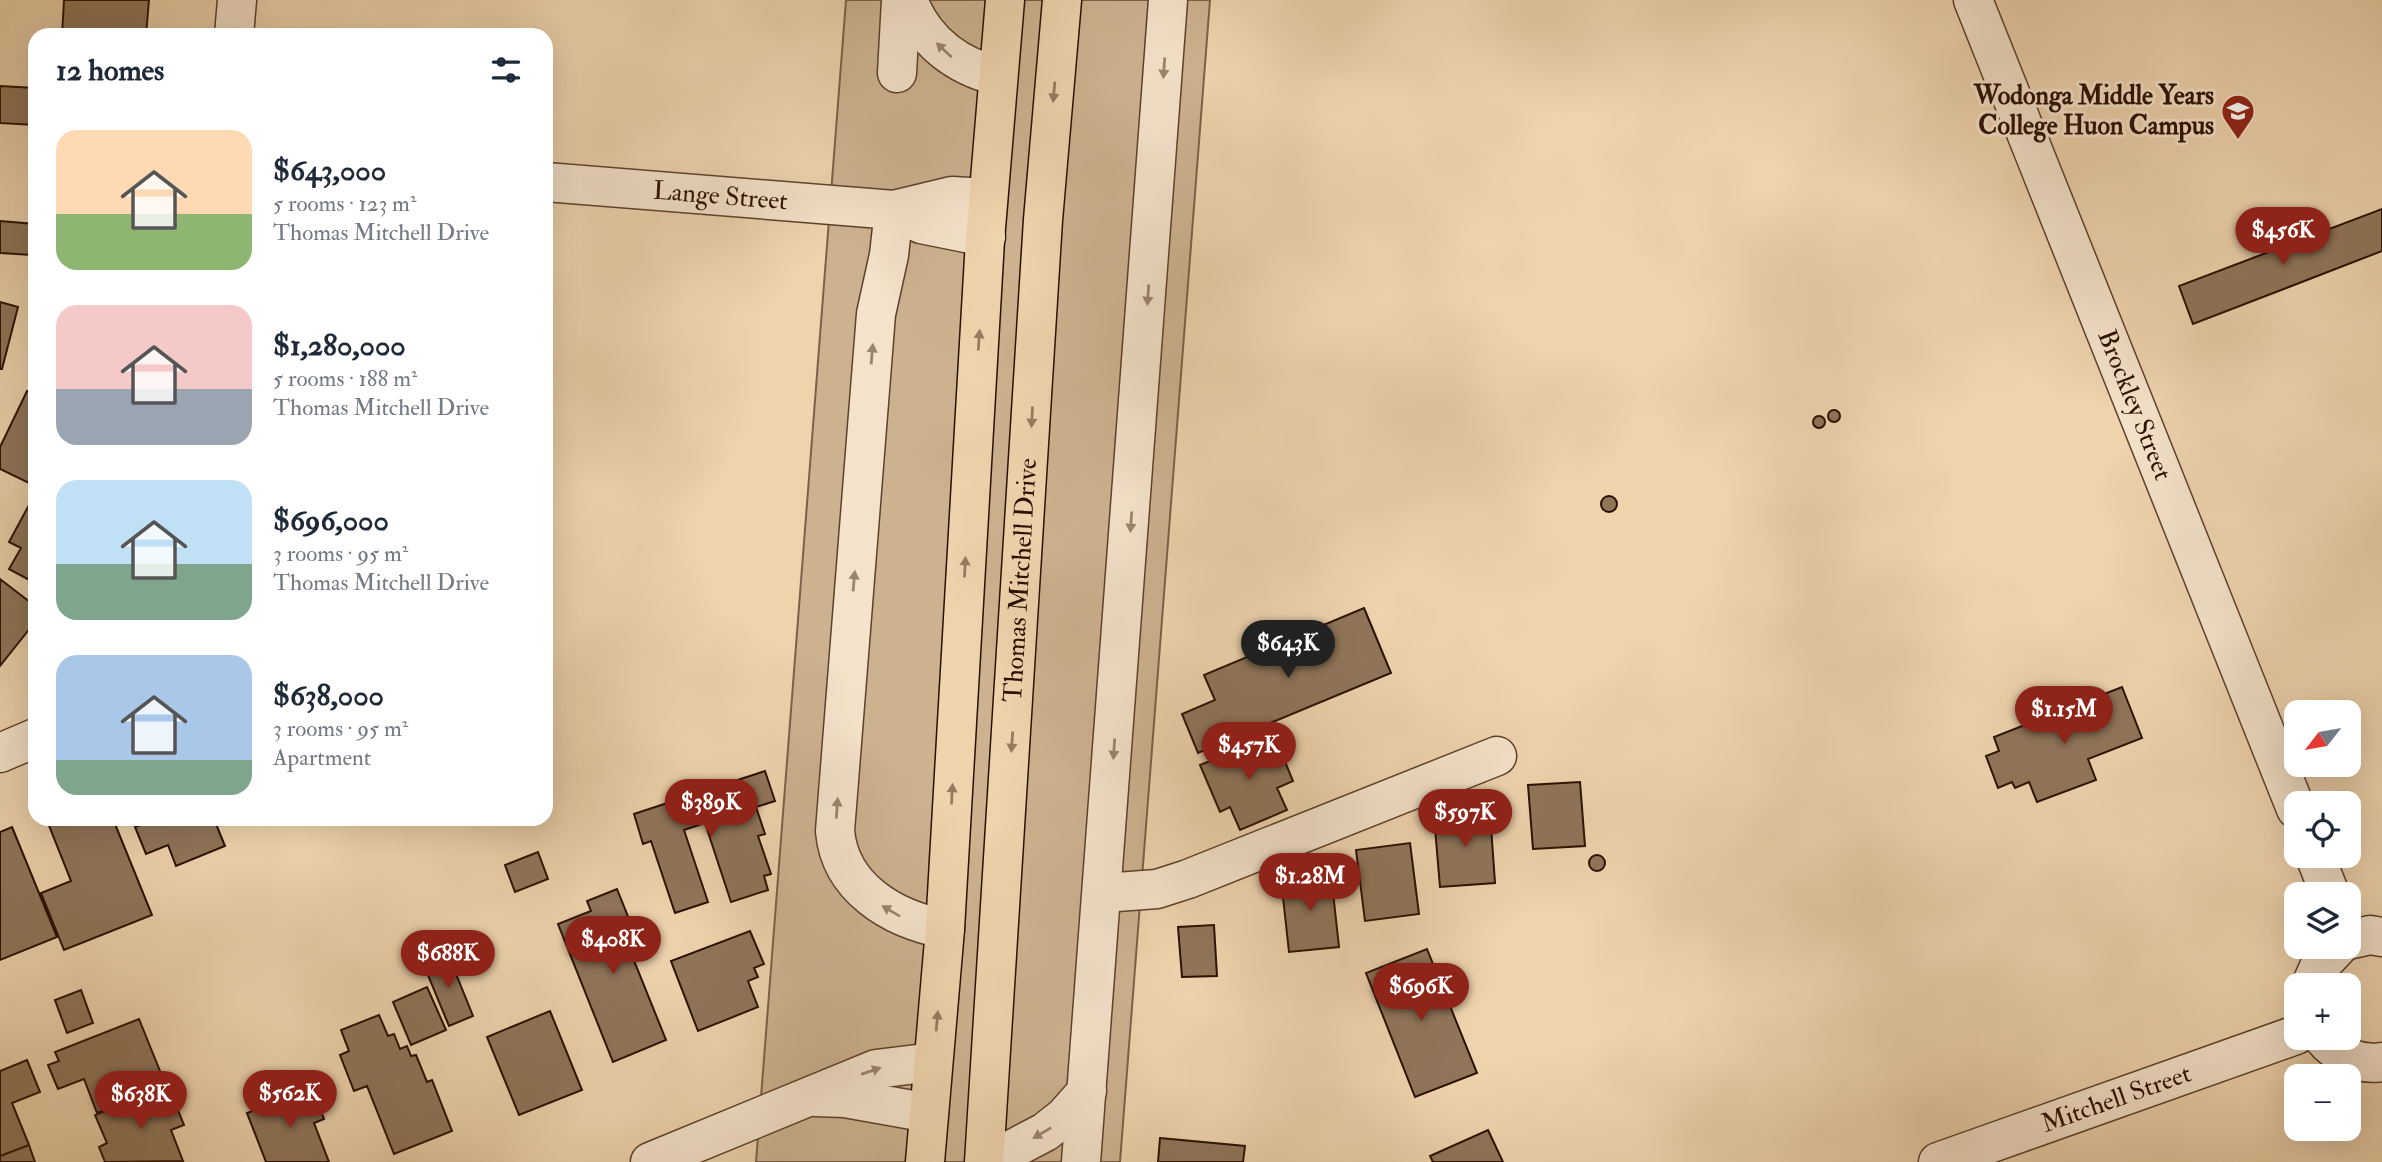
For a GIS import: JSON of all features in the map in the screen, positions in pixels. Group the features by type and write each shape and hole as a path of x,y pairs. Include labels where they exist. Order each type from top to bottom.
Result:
{"main road":[{"path":"925,1162 945,929 988,198 1004,0"},
{"name":"Thomas Mitchell Drive","path":"986,1162 1043,220 1062,0"},
{"path":"998,76 1059,38"},
{"path":"988,198 1043,220"},
{"path":"986,237 1043,220"},
{"path":"945,929 999,937"},
{"path":"933,1062 989,1093"},
{"path":"929,1113 989,1093"}],"street":[{"path":"235,28 237,0"},
{"path":"897,74 901,0"},
{"path":"908,0 924,27 951,57 970,68 998,76"},
{"path":"1081,1162 1168,0"},
{"name":"Brockley Street","path":"1973,0 2289,791"},
{"name":"Lange Street","path":"553,183 894,210 952,196 988,198"},
{"path":"894,210 889,255 876,314 836,815 839,856 848,873 894,913 919,925 945,929"},
{"name":"Lange Street","path":"894,210 921,224 986,237"},
{"path":"0,753 28,741"},
{"path":"1103,893 1157,889 1188,879 1497,756"},
{"path":"2361,937 2382,937"},
{"path":"2316,973 2327,959"},
{"name":"Mitchell Street","path":"1938,1162 2284,1039"},
{"path":"2336,1050 2356,1060 2382,1062"},
{"path":"650,1162 814,1097 876,1069 933,1062"},
{"name":"Thomas Mitchell Drive","path":"986,1162 1045,1132 1064,1117 1087,1091"},
{"path":"814,1097 845,1098 929,1113"}],"shaded area":[{"path":"846,0 1210,0 1120,1162 756,1162"}],"building":[{"path":"64,0 149,0 147,28 62,28"},
{"path":"0,86 28,88 28,125 0,123"},
{"path":"2382,209 2382,251 2193,324 2179,286"},
{"path":"0,221 28,223 28,255 0,253"},
{"path":"0,302 18,307 2,369 0,369"},
{"path":"27,391 28,483 0,469 0,447"},
{"path":"1834,410 1840,416 1834,422 1828,416"},
{"path":"1814,417 1824,417 1824,427 1814,427"},
{"path":"1609,496 1615,498 1615,510 1609,512 1603,510 1601,504 1603,498"},
{"path":"28,507 28,579 9,569 21,548 9,542"},
{"path":"0,579 28,601 28,631 0,666"},
{"path":"1364,608 1391,673 1198,753 1182,714 1215,700 1204,675"},
{"path":"2122,687 2142,738 2088,759 2096,780 2037,802 2029,782 2015,788 2012,782 1998,788 1986,756 1999,751 1994,737"},
{"path":"1274,735 1293,781 1277,788 1287,810 1240,830 1230,807 1220,812 1200,765"},
{"path":"765,771 775,801 756,807 765,834 758,836 771,874 764,876 768,890 731,902 705,823 684,830 708,902 675,913 651,841 643,844 634,814"},
{"path":"1580,782 1585,846 1533,849 1528,785"},
{"path":"1490,812 1495,883 1440,887 1434,816"},
{"path":"49,826 116,826 152,915 64,950 41,893 71,881"},
{"path":"217,826 225,846 176,866 168,845 146,854 135,827"},
{"path":"12,827 57,937 0,960 0,832"},
{"path":"1410,843 1419,914 1365,921 1356,850"},
{"path":"538,852 548,879 515,892 505,865"},
{"path":"1597,855 1603,857 1603,869 1597,871 1591,869 1589,863 1591,857"},
{"path":"1331,874 1339,947 1289,952 1281,879"},
{"path":"617,889 641,949 631,953 666,1040 613,1062 558,924 591,911 587,901"},
{"path":"1214,925 1217,976 1182,977 1178,927"},
{"path":"750,931 764,964 754,968 758,977 748,981 758,1007 698,1031 671,961"},
{"path":"1427,949 1477,1073 1415,1097 1366,973"},
{"path":"448,954 473,1016 449,1026 423,963"},
{"path":"427,987 446,1030 411,1045 393,1002"},
{"path":"81,990 93,1023 67,1033 55,1000"},
{"path":"550,1011 582,1090 519,1115 487,1037"},
{"path":"379,1015 388,1036 394,1034 400,1049 407,1046 411,1056 416,1055 427,1082 432,1080 452,1131 394,1154 367,1086 354,1091 340,1055 349,1051 341,1030"},
{"path":"139,1019 166,1086 97,1113 84,1079 58,1089 48,1065 59,1061 55,1052"},
{"path":"27,1060 40,1092 12,1103 29,1145 0,1156 0,1071"},
{"path":"312,1088 324,1119 314,1123 329,1162 266,1162 247,1113"},
{"path":"153,1092 158,1104 173,1098 184,1125 171,1130 183,1161 105,1162 99,1147 107,1143 95,1115"},
{"path":"1488,1130 1503,1162 1433,1162 1430,1156"},
{"path":"1160,1138 1245,1146 1243,1162 1158,1162"},
{"path":"29,1145 35,1162 0,1162 0,1156"}],"place":[{"name":"Wodonga Middle Years College Huon Campus","path":"2238,141"}]}
